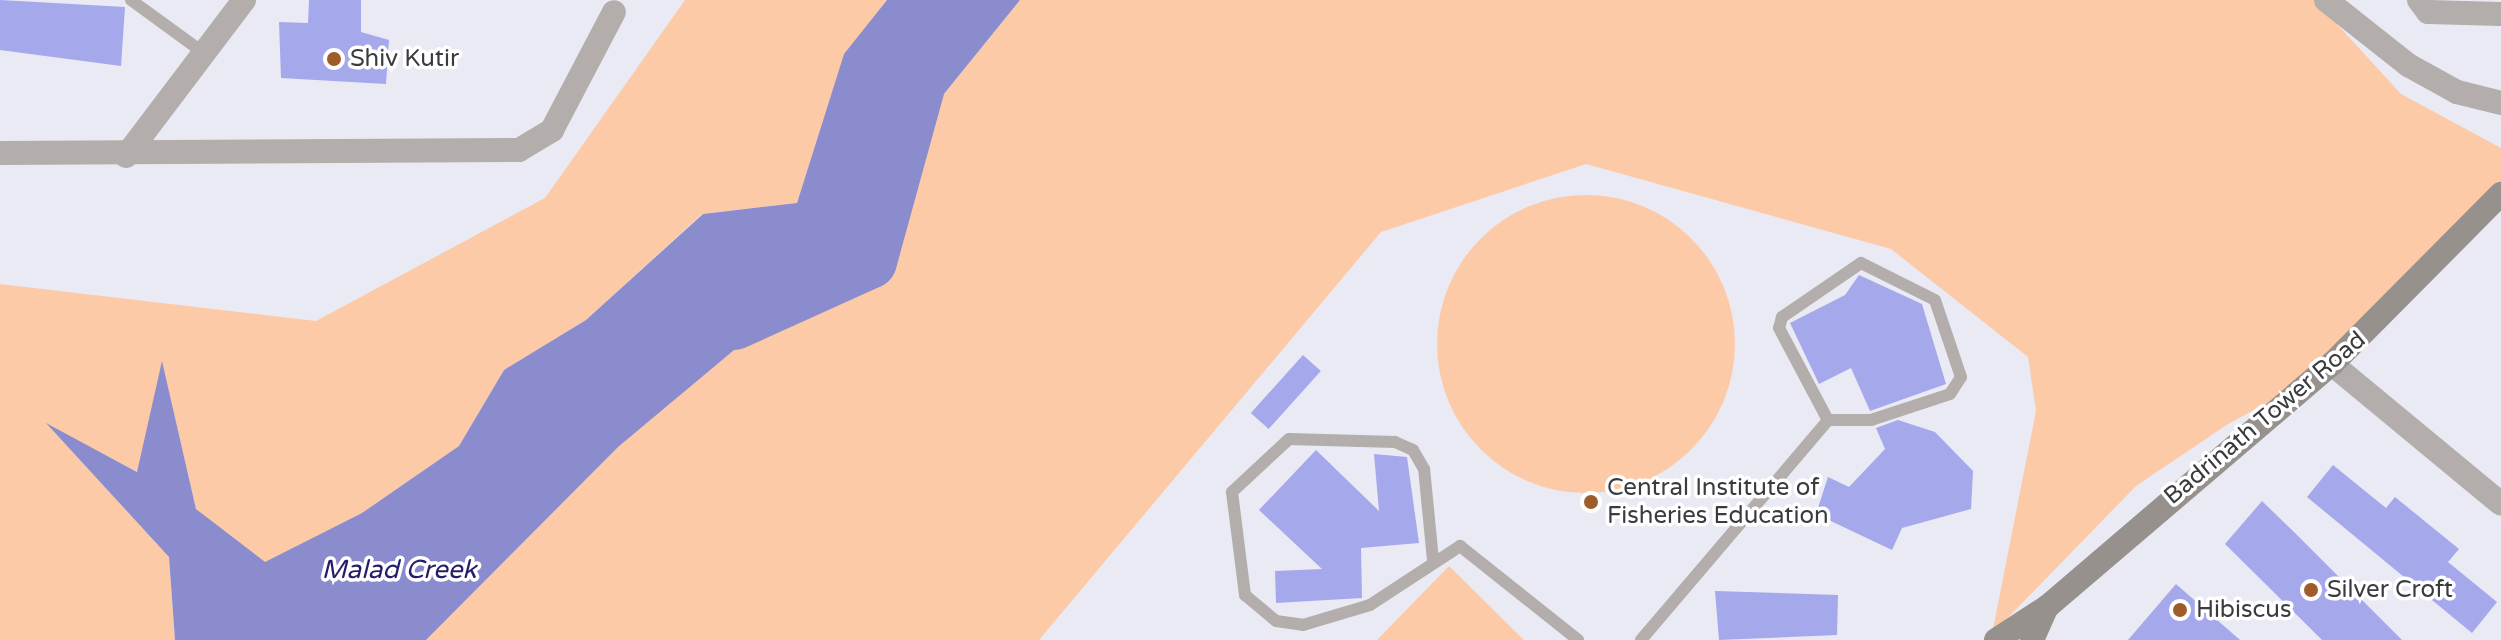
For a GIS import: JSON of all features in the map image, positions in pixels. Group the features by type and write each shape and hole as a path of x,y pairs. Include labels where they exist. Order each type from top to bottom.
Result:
{"street":[{"path":"126,156 244,0"},
{"path":"2326,0 2408,65 2457,92 2501,103"},
{"path":"2419,0 2428,12 2501,14"},
{"path":"0,153 126,156 519,150 552,130 617,6"},
{"name":"Badrinath Tower Road","path":"2032,640 2047,607 2332,364 2501,194"},
{"path":"2332,364 2501,504"},
{"path":"1996,640 2047,607"}],"lane":[{"path":"131,0 205,54"},
{"path":"1641,640 1828,420 1871,420 1950,394 1961,377 1935,300 1861,263 1782,317 1779,328 1828,420"},
{"path":"1433,560 1424,469 1413,450 1395,442 1289,439 1232,492 1245,595 1276,621 1303,625 1370,605 1433,560 1460,546 1578,640"}],"shaded area":[{"path":"685,0 887,0 844,55 797,203 702,214 586,320 504,370 459,446 362,513 264,563 196,509 162,363 138,472 48,425 169,557 175,640 0,640 0,284 316,321 545,198"},
{"path":"1020,0 2315,0 2401,94 2501,148 2501,206 2355,356 2228,424 2136,486 1992,634 2036,411 2028,357 1891,249 1586,164 1381,232 1039,640 426,640 618,446 831,269 922,121"},
{"path":"1586,195 1615,198 1643,206 1669,220 1701,249 1724,287 1732,315 1735,344 1732,373 1724,401 1710,427 1681,459 1643,482 1615,490 1586,493 1557,490 1529,482 1503,468 1471,439 1448,401 1440,373 1437,344 1440,315 1448,287 1462,261 1491,229 1529,206 1557,198"},
{"path":"1449,566 1524,640 1377,640"}],"water":[{"name":"Malad Creek","path":"887,0 1020,0 922,121 831,269 618,447 426,640 175,640 169,557 46,423 137,472 162,361 196,509 265,562 362,513 459,446 504,370 586,320 703,214 797,203 844,54"}],"building":[{"path":"0,0 125,7 121,66 0,50"},
{"name":"Shiv Kutir","path":"309,0 361,0 361,32 389,40 386,84 281,78 279,22 308,23"},
{"path":"1859,275 1922,304 1946,384 1870,411 1851,368 1819,384 1790,323 1845,295"},
{"path":"1303,355 1321,371 1269,429 1251,413"},
{"path":"1898,420 1935,432 1973,471 1971,509 1902,528 1892,550 1816,514 1828,477 1849,487 1885,449 1876,428"},
{"path":"1316,450 1379,511 1374,454 1407,457 1419,543 1361,548 1362,598 1276,603 1275,571 1322,569 1259,510"},
{"path":"2333,465 2386,508 2395,497 2459,549 2448,562 2497,602 2472,633 2307,497"},
{"name":"Silver Croft","path":"2262,501 2402,640 2322,640 2225,544"},
{"name":"Hibiscus","path":"2176,584 2240,640 2128,640"},
{"path":"1715,591 1838,595 1837,635 1719,640"}],"waterway":[{"path":"734,322 869,261 924,61 973,0"}],"place":[{"name":"Shiv Kutir","path":"334,59"},
{"name":"Central Institute of Fisheries Education","path":"1591,502"},
{"name":"Silver Croft","path":"2311,590"},
{"name":"Hibiscus","path":"2180,610"}]}
